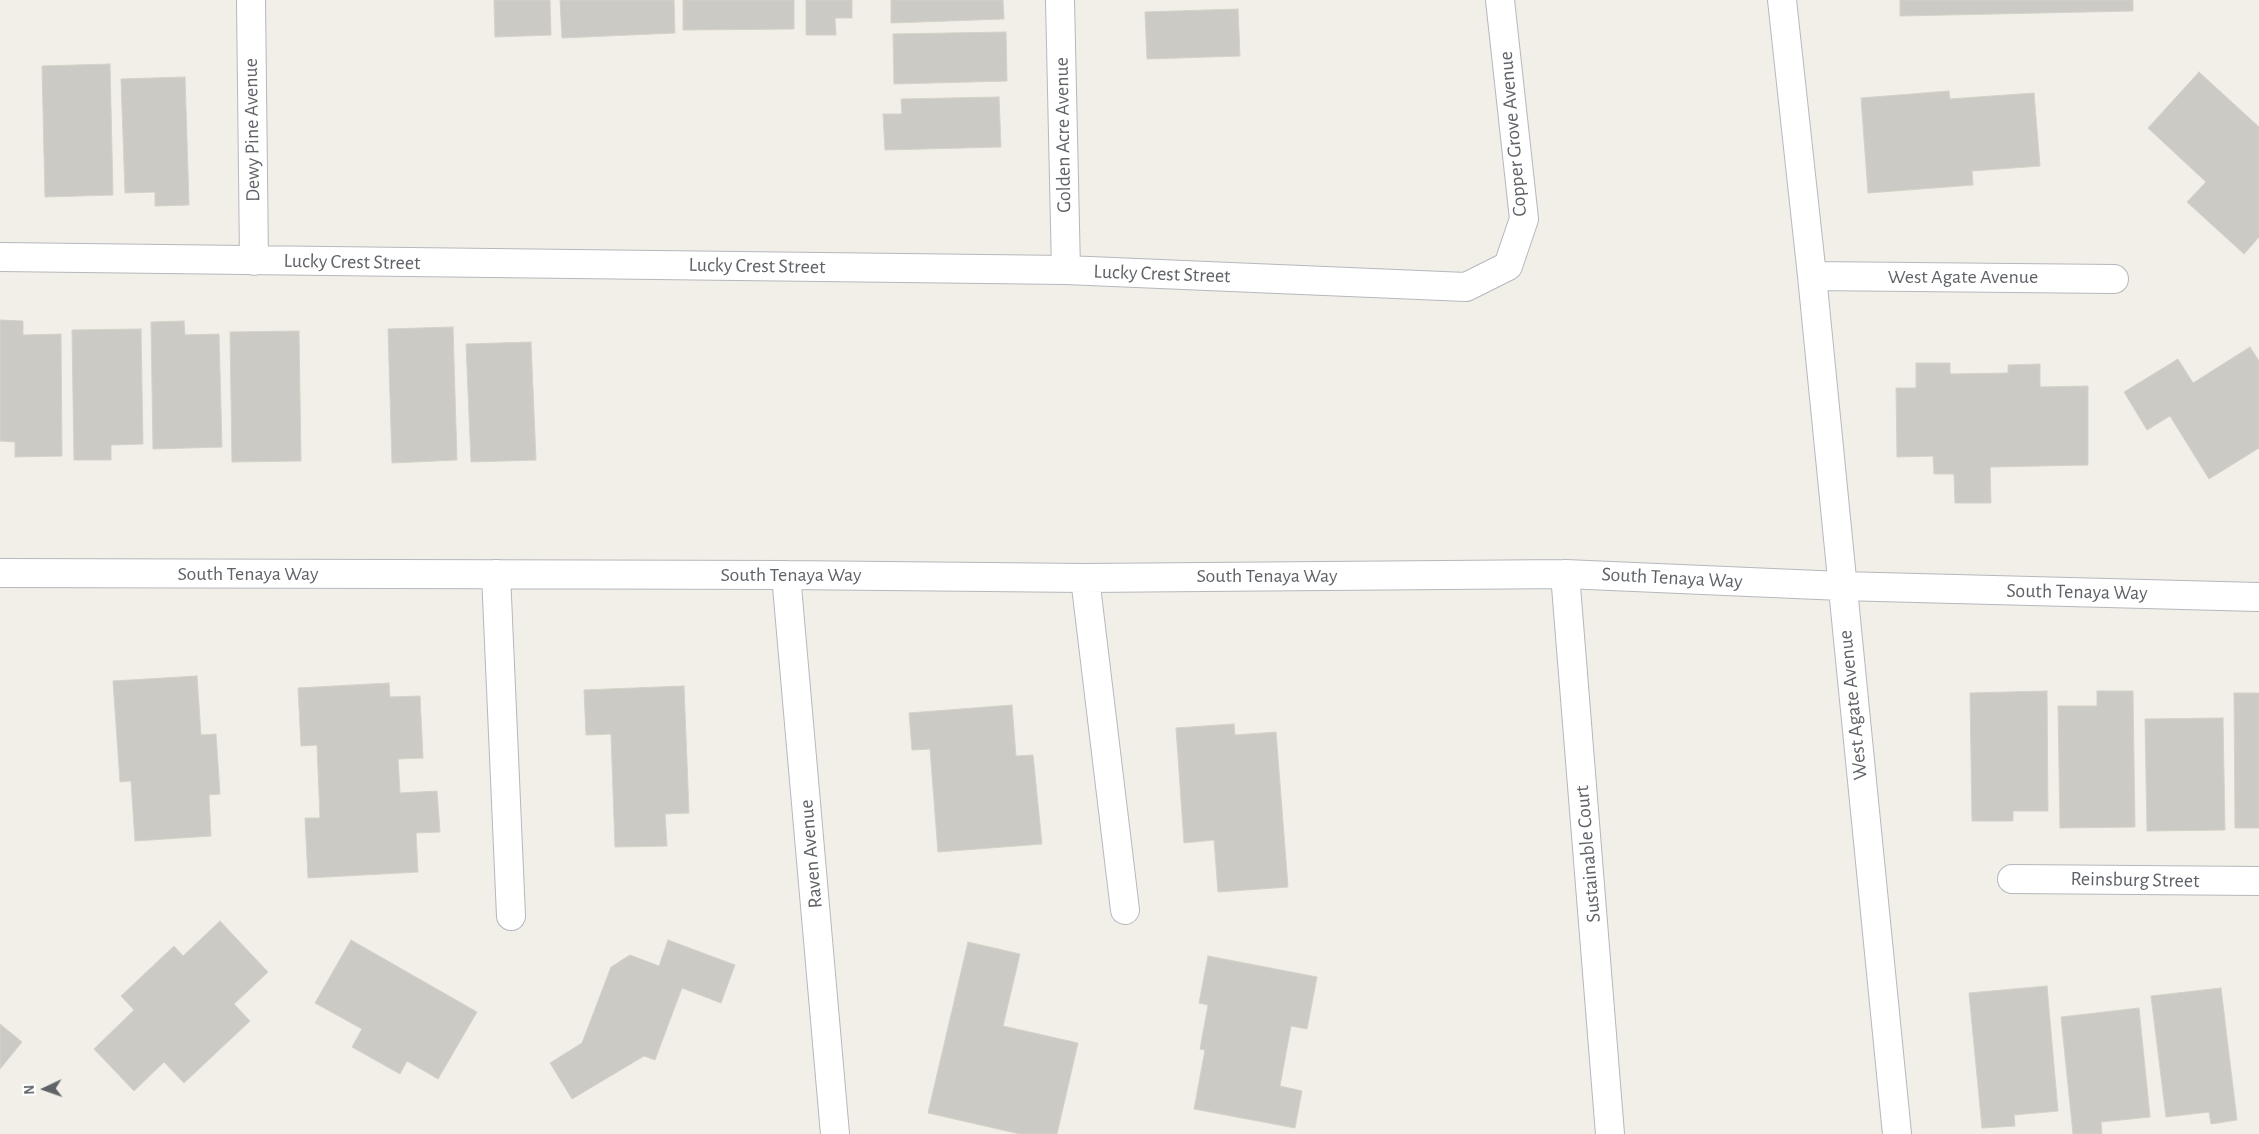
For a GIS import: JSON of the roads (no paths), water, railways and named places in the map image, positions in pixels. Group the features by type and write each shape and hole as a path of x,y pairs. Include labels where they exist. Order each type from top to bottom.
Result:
{"street":[{"name":"Dewy Pine Avenue","path":"251,0 254,261"},
{"name":"Golden Acre Avenue","path":"1060,0 1066,270"},
{"name":"Copper Grove Avenue","path":"1500,0 1524,219 1508,266"},
{"name":"West Agate Avenue","path":"1782,0 1812,276 1841,586 1897,1134"},
{"name":"Lucky Crest Street","path":"0,257 1066,270 1466,286 1508,266"},
{"name":"West Agate Avenue","path":"1812,276 2114,278"},
{"name":"South Tenaya Way","path":"0,573 786,575 1085,578 1565,574 1841,586 2259,596"},
{"path":"496,574 511,916"},
{"name":"Sustainable Court","path":"1565,574 1610,1134"},
{"name":"Raven Avenue","path":"786,575 835,1134"},
{"path":"1085,578 1124,910"},
{"name":"Reinsburg Street","path":"2012,879 2259,881"}]}
